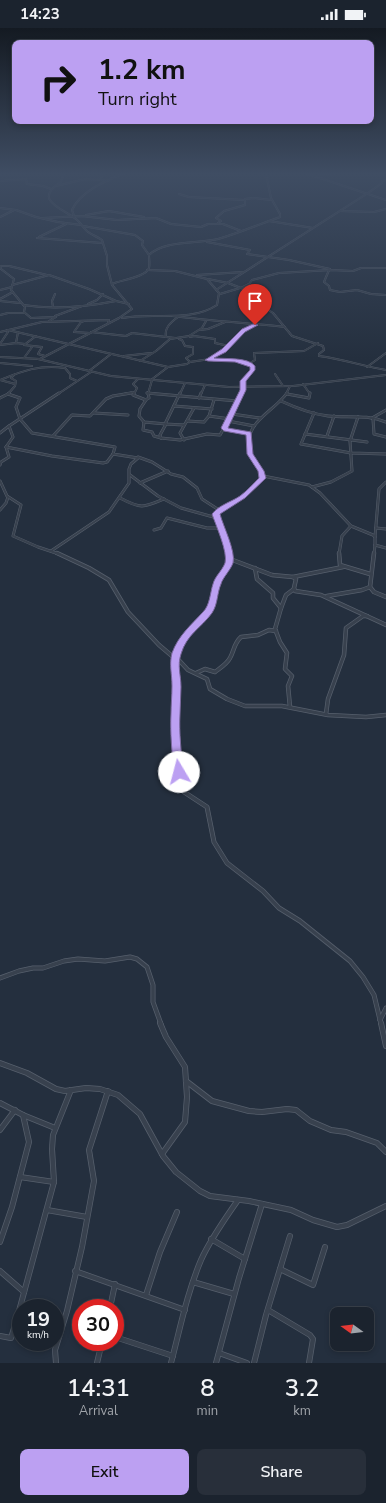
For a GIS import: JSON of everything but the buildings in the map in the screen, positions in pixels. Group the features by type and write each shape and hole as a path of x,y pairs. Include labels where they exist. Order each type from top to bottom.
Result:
{"street":[{"path":"44,234 37,238 102,243"},
{"path":"38,359 104,326 129,312 132,308 113,287 107,266 106,251 102,240 92,234"},
{"path":"135,234 143,241 142,245 149,255"},
{"path":"147,270 149,255 153,251 176,244 204,242 230,234"},
{"path":"216,290 303,234"},
{"path":"204,242 250,250 246,254 315,265 334,270"},
{"path":"0,266 9,266 49,275 102,294 116,302"},
{"path":"0,266 14,279 11,290 20,299 20,303"},
{"path":"220,294 241,288 248,285 252,280 270,274 329,270 352,272 360,268 386,268"},
{"path":"112,284 136,276 147,270 175,271 208,279 229,282 241,288 263,303 264,307 272,310 293,337 318,343 324,349 319,356 345,360 368,367 386,370"},
{"path":"329,270 324,282 330,290 340,292 358,290 371,294 386,295"},
{"path":"191,275 245,272"},
{"path":"224,274 229,282"},
{"path":"0,290 49,275"},
{"path":"208,279 220,294"},
{"path":"0,300 13,292"},
{"path":"53,307 52,301 54,294"},
{"path":"23,305 25,313 31,318 55,316 97,300 102,294"},
{"path":"104,326 126,317 192,314 214,308 218,305 220,294"},
{"path":"0,300 20,303 30,308 116,302 129,304"},
{"path":"0,315 8,313 25,313"},
{"path":"168,315 206,321 226,321 284,327"},
{"path":"0,332 55,319 55,316"},
{"path":"166,337 164,334 167,328 178,317"},
{"path":"86,320 81,322 74,332 126,336 132,332 175,338 186,338 193,336 216,339 215,343 229,346"},
{"path":"42,322 110,320 100,328"},
{"path":"186,338 202,327 206,321"},
{"path":"198,330 209,328 226,321"},
{"path":"208,360 229,346 244,331 260,324"},
{"path":"8,330 168,367 208,360 233,360 250,364 253,369 243,381 243,390 221,435 207,434 184,440 161,438 154,436 152,432 143,430 144,422 139,414 145,400 149,398 147,393 152,380 168,367"},
{"path":"0,344 8,330"},
{"path":"16,343 18,332"},
{"path":"24,344 36,336"},
{"path":"140,361 169,340 175,338 182,340 182,343 185,346 193,348 193,354 186,358 190,362"},
{"path":"0,344 16,343 24,344 24,346 43,348 38,354 45,356"},
{"path":"250,364 255,360 254,353 304,352 318,343"},
{"path":"24,358 32,347"},
{"path":"122,356 154,352"},
{"path":"368,367 386,352"},
{"path":"0,433 77,381 111,354"},
{"path":"0,357 38,359 90,371 138,379 242,387 290,386 386,375"},
{"path":"0,363 35,367"},
{"path":"20,365 24,370"},
{"path":"0,380 24,370 47,366 64,368 70,374 70,378 77,381"},
{"path":"0,398 8,394 15,386 16,381 11,378 15,374"},
{"path":"275,374 283,386"},
{"path":"138,379 132,384 137,388 134,396 145,400"},
{"path":"0,380 15,384"},
{"path":"161,438 165,424 180,397 185,383"},
{"path":"287,394 309,398 311,392 303,384"},
{"path":"199,398 205,385"},
{"path":"290,386 287,394 281,401 260,418 249,434 250,454 263,476 312,487 325,485 350,473 353,467 349,447 351,433 358,417"},
{"path":"53,436 72,415 89,416 94,413 103,401 114,394 135,392"},
{"path":"147,393 237,401"},
{"path":"6,447 52,456 103,463 107,462 113,454 115,447 89,441 32,433 20,419 16,407 20,398 8,394"},
{"path":"187,421 204,422 209,416 214,400"},
{"path":"281,401 314,413 334,416 372,418 386,422"},
{"path":"174,406 212,409"},
{"path":"184,440 180,434 194,408"},
{"path":"372,418 386,410"},
{"path":"94,413 128,415"},
{"path":"314,413 301,444 351,452 386,454"},
{"path":"232,414 260,418"},
{"path":"209,416 254,426"},
{"path":"327,436 334,416"},
{"path":"372,418 374,421 374,434 386,437"},
{"path":"144,422 184,425"},
{"path":"6,447 13,437 10,426"},
{"path":"224,428 226,430 249,434"},
{"path":"304,434 367,442"},
{"path":"0,465 1,462 9,457 6,447"},
{"path":"113,454 138,457 155,463 190,482 198,489 202,500 219,510"},
{"path":"51,551 88,525 101,519 120,498 129,483 129,469 138,457"},
{"path":"140,482 168,471"},
{"path":"130,475 155,494 186,510 217,518"},
{"path":"263,476 258,484 243,497 230,506 219,510 216,514 226,541 230,559 226,571 217,582 214,599 208,612 187,633 179,647 176,657 174,665 177,686 175,715 176,750 182,789 207,807 214,842 227,863 264,891 279,908 312,929 357,968 369,984 374,995 386,1046"},
{"path":"0,481 8,497 6,503 0,510"},
{"path":"372,590 370,586 370,574 375,545 378,495 379,489 386,482"},
{"path":"312,487 327,500 351,526 375,537"},
{"path":"8,497 17,500 21,505 13,536 89,568 109,580 128,612 159,645 172,656 176,657 188,670 207,679 210,689 221,696 242,705 251,707 290,706 326,714 366,717 386,715"},
{"path":"120,498 132,505 145,507 164,498"},
{"path":"154,530 162,527 167,518 207,528 220,528"},
{"path":"341,566 339,552 342,539 345,532 351,526"},
{"path":"376,528 386,529"},
{"path":"375,545 386,548"},
{"path":"230,559 275,575 293,577 304,576 341,566 370,574"},
{"path":"255,568 254,573 256,578 273,593 273,598 281,609"},
{"path":"290,706 288,686 292,676 285,669 287,653 280,642 275,628 286,595 294,589 296,581 293,577"},
{"path":"366,589 370,586"},
{"path":"294,589 297,591 325,596 386,625"},
{"path":"325,596 366,589 372,590 386,597"},
{"path":"326,714 328,699 344,655 346,628 363,616 367,616"},
{"path":"196,673 205,669 215,672 224,666 231,657 234,645 240,636 258,635 269,630 276,631"},
{"path":"0,978 19,971 33,968 43,968 70,960 92,959 105,961 127,956 137,959 147,967 150,972 153,985 155,1006 166,1036 185,1066 185,1122 162,1154"},
{"path":"380,1020 386,1008"},
{"path":"0,1063 27,1073 56,1089 71,1090 86,1088 108,1091 118,1095 134,1107 140,1114 162,1154 176,1172 200,1191 210,1196 291,1210 313,1220 337,1227 347,1225 386,1206"},
{"path":"186,1081 212,1101 250,1111 262,1112 287,1109 296,1110 310,1121 331,1130 346,1132 377,1143 386,1152"},
{"path":"0,1336 9,1339 13,1335 54,1182 52,1149 55,1128 71,1090"},
{"path":"56,1363 56,1350 67,1311 94,1180 89,1150 108,1091"},
{"path":"0,1103 55,1128"},
{"path":"0,1130 15,1110"},
{"path":"0,1242 29,1142 24,1115"},
{"path":"20,1177 54,1182"},
{"path":"171,1363 193,1282 211,1239 238,1200"},
{"path":"216,1363 234,1294 262,1204"},
{"path":"47,1210 87,1217"},
{"path":"146,1295 160,1252 177,1212"},
{"path":"254,1363 290,1236"},
{"path":"211,1239 245,1259"},
{"path":"280,1269 313,1285 325,1247"},
{"path":"0,1271 24,1292"},
{"path":"75,1271 185,1310"},
{"path":"193,1282 234,1294"},
{"path":"112,1299 115,1284"},
{"path":"268,1310 310,1335 313,1339 309,1363"},
{"path":"124,1340 173,1356"},
{"path":"96,1363 99,1351"},
{"path":"219,1353 247,1363"}],"route":[{"path":"179,772 176,750 175,715 177,686 174,665 179,647 189,630 204,618 208,612 214,599 214,591 217,582 227,569 230,559 228,546 216,514 219,510 230,506 243,497 261,482 263,478 261,471 250,454 249,434 226,430 224,428 232,415 243,390 243,381 248,376 253,366 235,361 208,360 209,358 224,351 238,338 242,332 255,325"}]}
